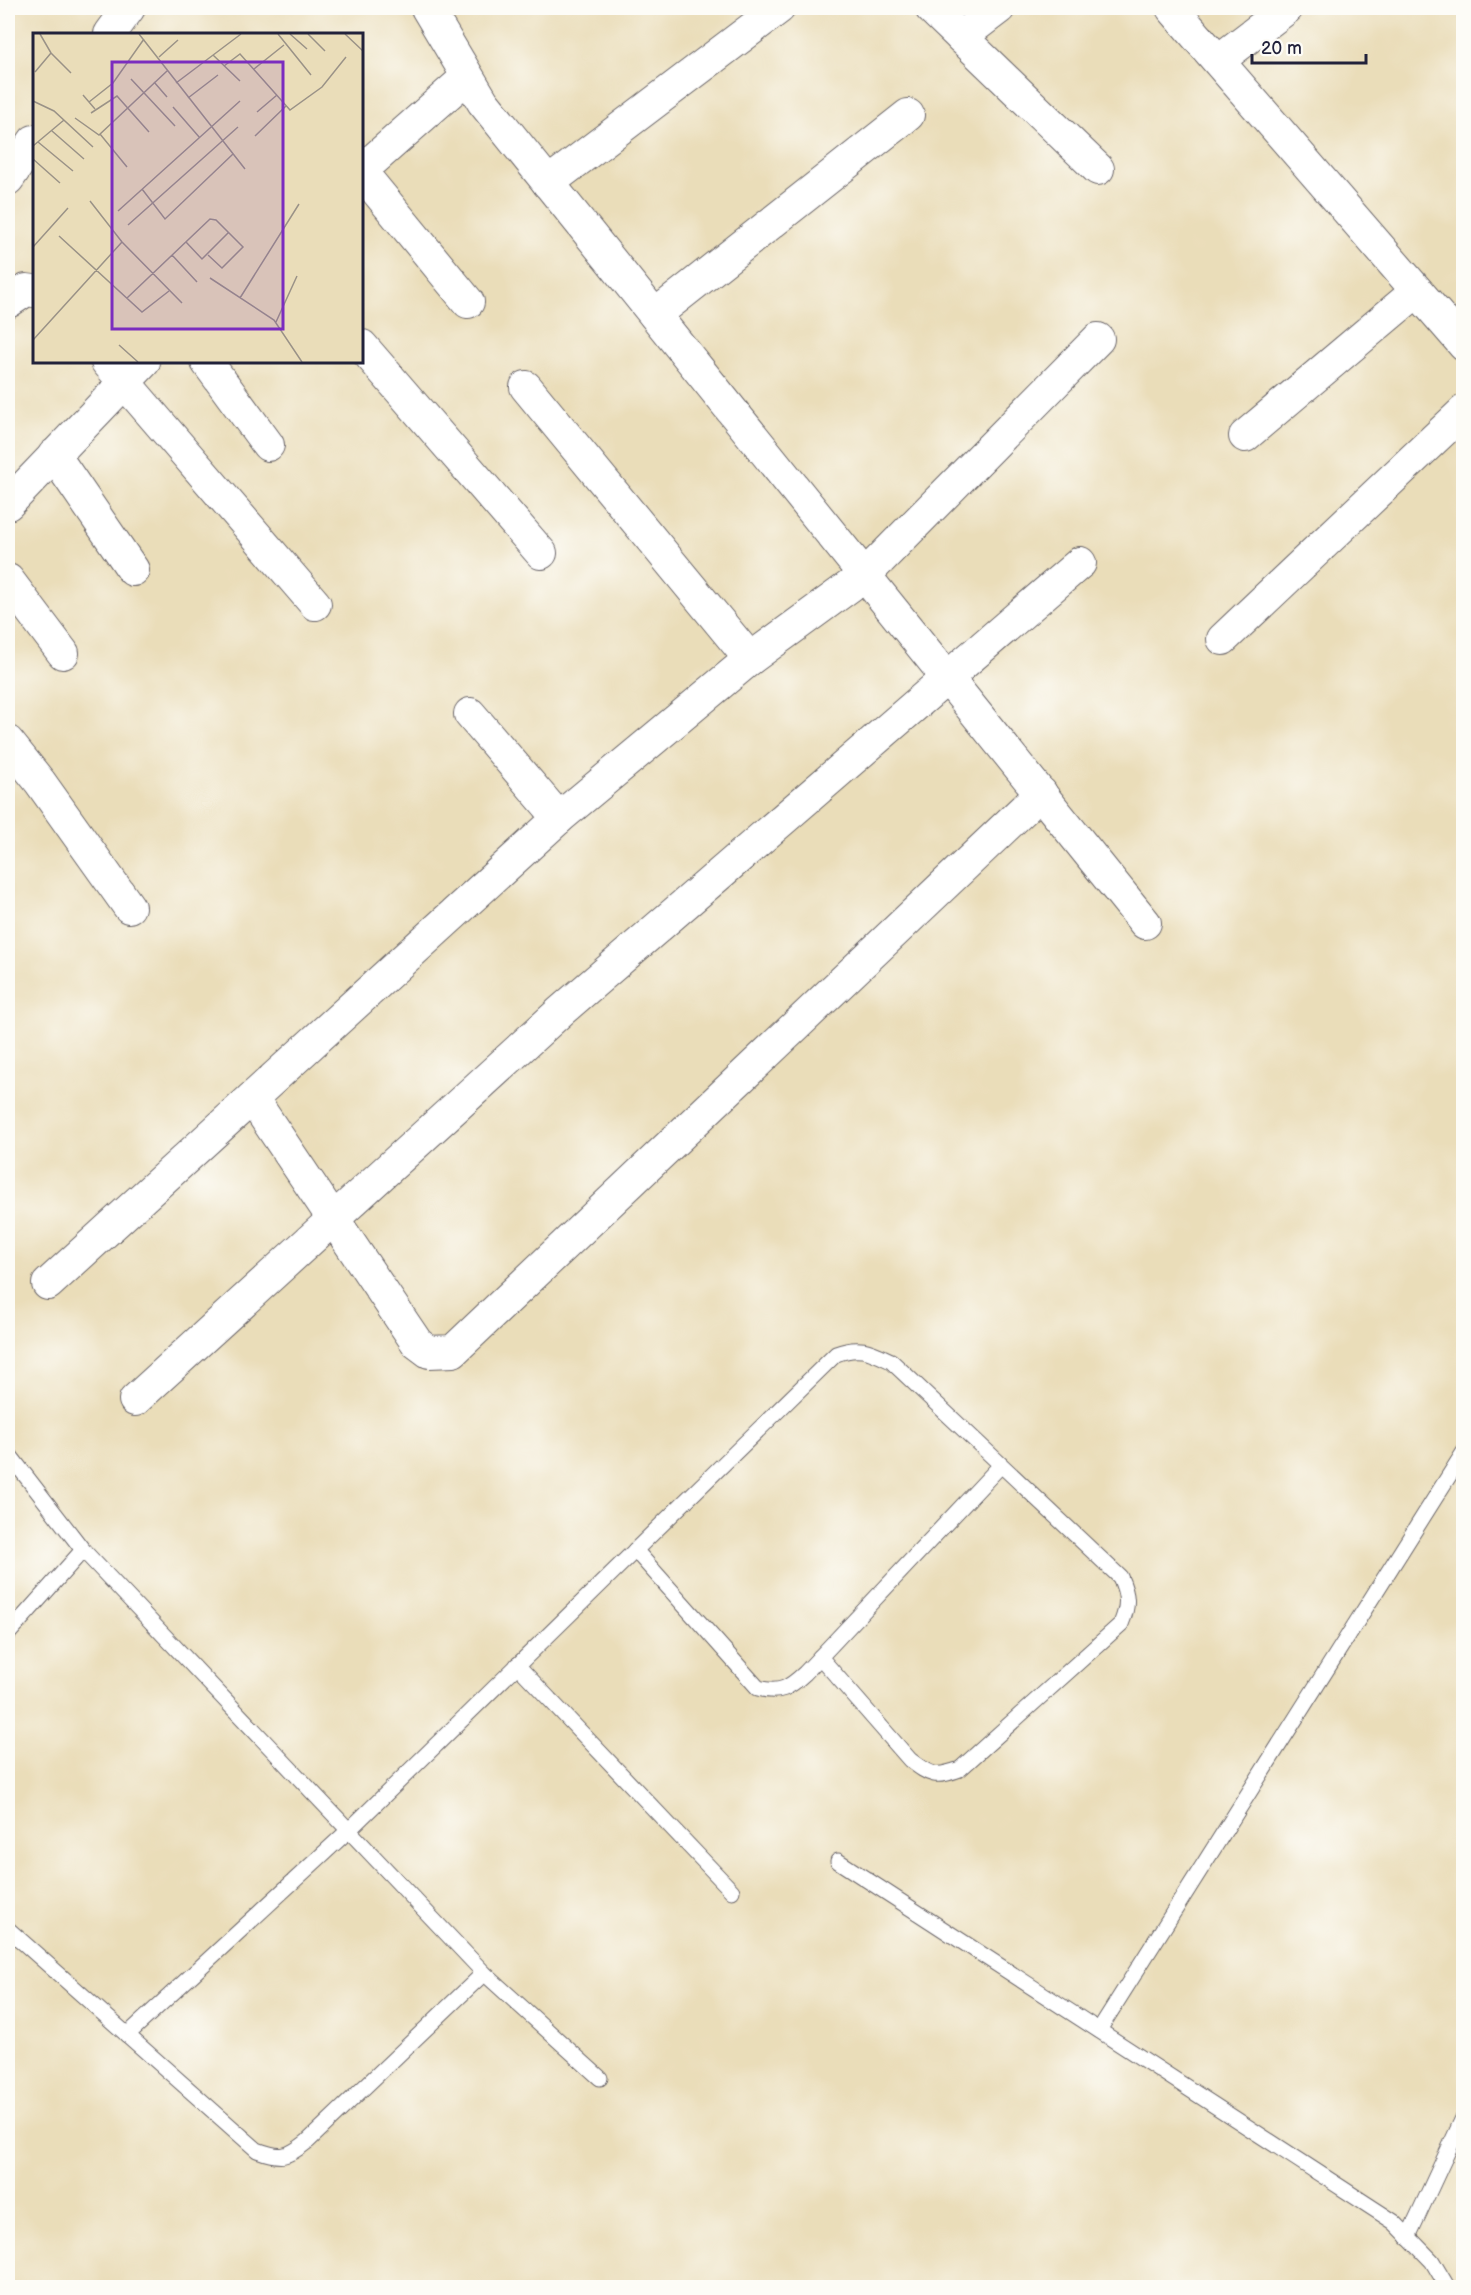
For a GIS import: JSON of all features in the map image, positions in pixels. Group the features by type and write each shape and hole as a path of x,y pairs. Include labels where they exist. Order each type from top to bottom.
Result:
{"street":[{"path":"111,33 129,8"},
{"path":"427,8 466,78 548,183 1145,923"},
{"path":"548,183 779,8"},
{"path":"931,8 1098,169"},
{"path":"961,37 999,8"},
{"path":"1172,8 1464,345"},
{"path":"1219,60 1287,8"},
{"path":"363,170 466,78"},
{"path":"655,315 908,115"},
{"path":"8,179 33,142"},
{"path":"363,172 468,302"},
{"path":"8,302 26,290 33,291"},
{"path":"1245,436 1417,291"},
{"path":"48,1284 559,818 750,659 865,575 1098,339"},
{"path":"363,347 541,553"},
{"path":"208,363 268,445"},
{"path":"8,504 54,455 125,368 315,604"},
{"path":"526,387 750,659"},
{"path":"1223,639 1464,411"},
{"path":"54,455 133,570"},
{"path":"135,1400 561,1011 1080,563"},
{"path":"8,580 63,653"},
{"path":"470,714 559,818"},
{"path":"8,742 40,782 129,907"},
{"path":"252,1098 417,1344 429,1352 453,1351 1041,794"}],"lane":[{"path":"127,2035 349,1830 836,1354 851,1348 871,1351 891,1361 1120,1577 1128,1593 1128,1608 1121,1624 960,1769 940,1777 926,1772 910,1760 820,1657"},
{"path":"1099,2030 1464,1452"},
{"path":"8,1453 83,1550 484,1973 600,2078"},
{"path":"635,1550 758,1688 774,1692 789,1688 1001,1465"},
{"path":"8,1634 83,1550"},
{"path":"517,1665 732,1891"},
{"path":"838,1861 1394,2222 1432,2261 1448,2288"},
{"path":"8,1929 257,2150 277,2157 293,2153 308,2141 484,1973"},
{"path":"1408,2237 1464,2116"}]}
